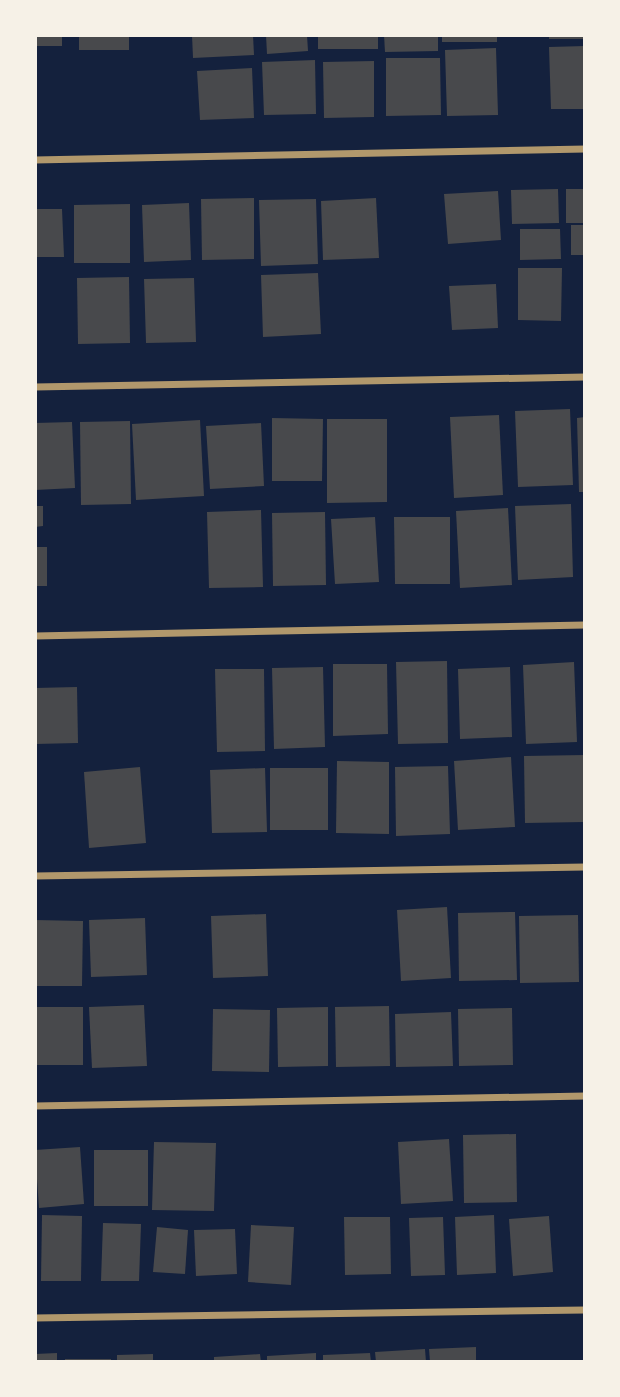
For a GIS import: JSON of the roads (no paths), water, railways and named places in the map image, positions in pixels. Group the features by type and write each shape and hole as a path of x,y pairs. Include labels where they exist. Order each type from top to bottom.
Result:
{"street":[{"path":"35,160 585,149"},
{"path":"35,387 585,377"},
{"path":"35,636 585,625"},
{"path":"35,876 585,867"},
{"path":"35,1105 585,1096"},
{"path":"35,1318 585,1310"}]}
